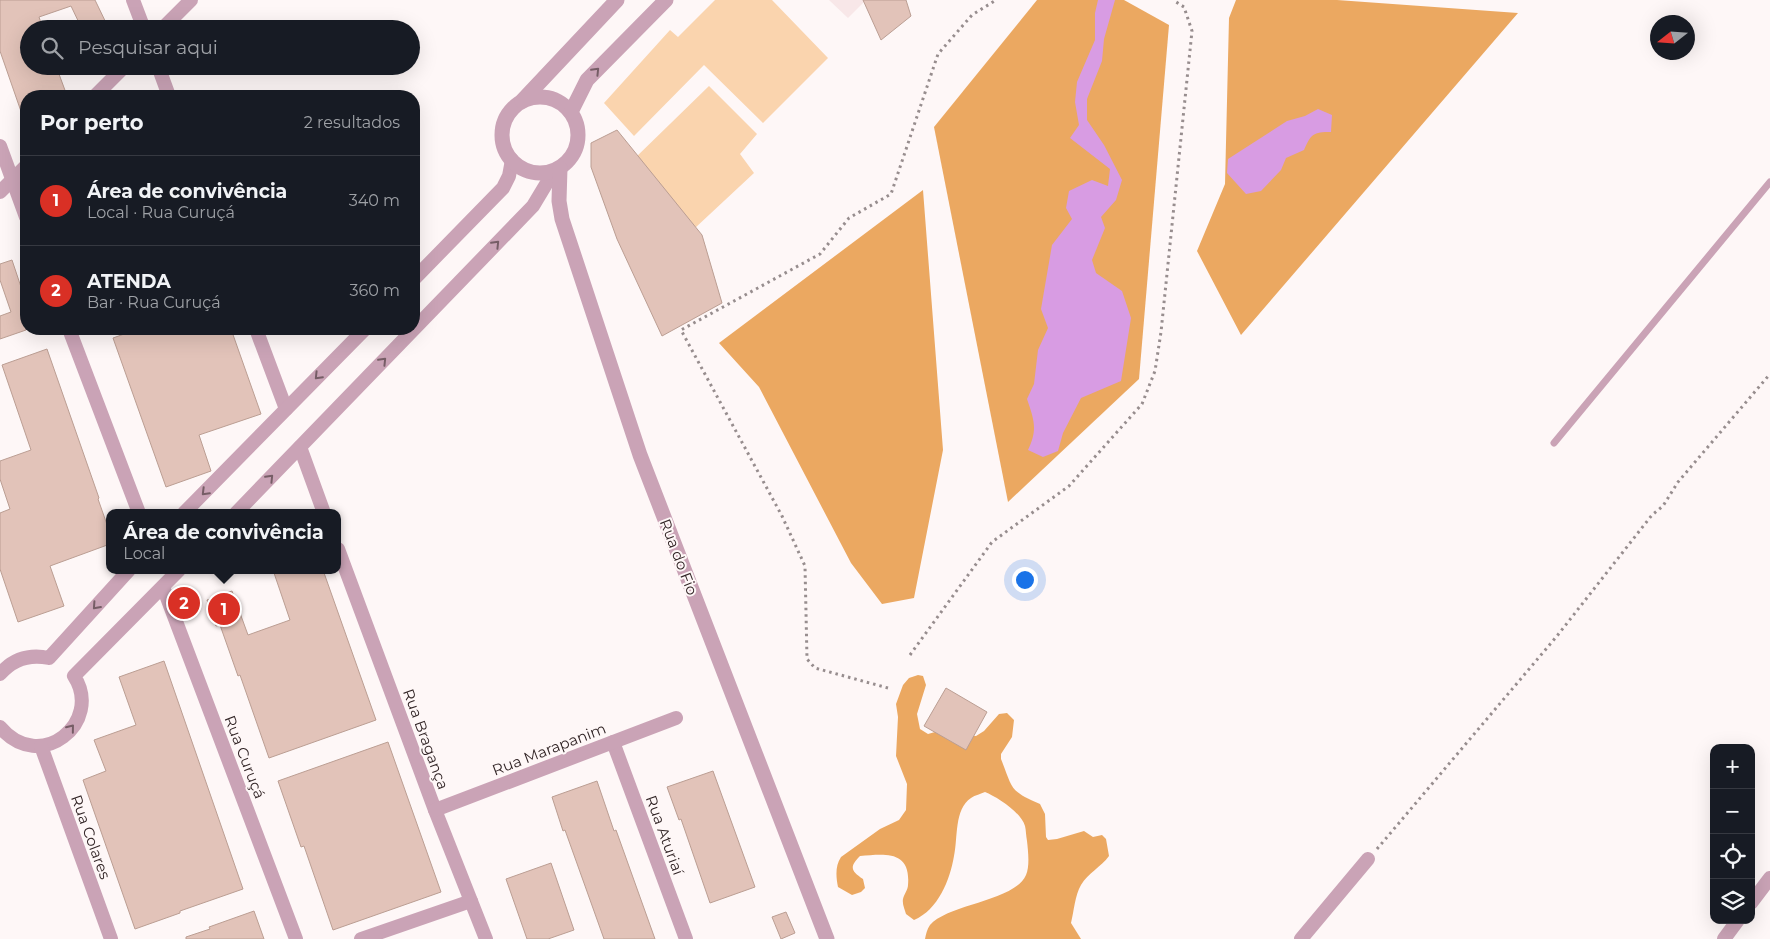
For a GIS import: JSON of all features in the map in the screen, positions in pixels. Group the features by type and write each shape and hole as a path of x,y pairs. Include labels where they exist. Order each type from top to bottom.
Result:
{"street":[{"path":"133,0 141,20"},
{"path":"171,20 191,0"},
{"path":"557,169 543,173 531,172 512,160 503,140 506,118 617,0"},
{"path":"571,112 587,80 666,0"},
{"path":"102,90 116,75"},
{"path":"161,75 167,90"},
{"path":"420,323 533,206 557,169 572,157 578,142 577,126 571,112 563,104 553,99 543,97 532,98 522,102"},
{"path":"0,146 20,201"},
{"path":"420,273 503,188 509,176 512,160"},
{"name":"Rua do Fio","path":"557,169 562,218 640,455 826,939"},
{"path":"0,192 20,172"},
{"path":"71,335 137,509"},
{"path":"258,335 286,409"},
{"path":"188,509 359,335"},
{"path":"240,509 408,335"},
{"path":"300,447 323,509"},
{"name":"Rua Bragança","path":"341,557 434,810 486,939"},
{"path":"0,673 19,659 31,656 49,658 125,574"},
{"path":"0,727 8,737 20,743 41,746 61,739 71,730 78,719 81,702 80,689 74,676 175,574"},
{"name":"Rua Curuçá","path":"163,587 296,939"},
{"name":"Rua Marapanim","path":"434,810 676,718"},
{"name":"Rua Aturiaí","path":"613,742 686,939"},
{"name":"Rua Colares","path":"41,746 111,939"},
{"path":"1301,939 1368,859"},
{"path":"1755,898 1770,878"},
{"path":"361,939 471,901"},
{"path":"1724,939 1735,924"}],"lane":[{"path":"1554,444 1770,182"}],"path":[{"path":"888,688 815,668 807,659 806,566 782,516 682,330 820,254 849,218 891,194 938,54 972,15 996,0"},
{"path":"910,655 992,542 1069,486 1142,404 1155,371 1161,332 1192,31 1184,7 1173,0"},
{"path":"1368,859 1557,636 1652,515 1664,506 1678,482 1770,374"}],"shaded area":[{"path":"715,0 772,0 828,58 763,123 704,65 634,136 604,103 670,30 678,37"},
{"path":"829,0 866,0 848,18"},
{"path":"1037,0 1124,0 1169,25 1139,379 1008,502 934,127"},
{"path":"1098,0 1115,0 1104,39 1102,61 1087,99 1087,120 1104,145 1122,180 1116,200 1101,217 1105,228 1092,260 1096,273 1122,291 1131,318 1121,381 1081,398 1063,433 1058,451 1043,457 1028,450 1033,436 1034,424 1027,399 1034,384 1038,350 1048,328 1041,309 1052,245 1072,219 1066,208 1069,191 1092,180 1108,186 1110,169 1070,138 1079,125 1075,102 1077,82 1095,40 1095,13"},
{"path":"1236,0 1337,0 1518,13 1241,335 1197,251 1225,184 1229,18"},
{"path":"709,86 757,134 740,154 754,173 695,228 632,161"},
{"path":"1318,109 1332,115 1331,132 1313,135 1304,150 1286,158 1281,170 1261,191 1246,194 1227,173 1228,159 1287,121 1305,116"},
{"path":"923,190 943,450 914,598 882,604 851,563 759,387 719,343"},
{"path":"918,675 923,676 926,685 917,714 920,729 928,734 949,728 967,736 976,736 984,731 999,714 1007,713 1014,720 1012,737 1001,754 1001,759 1013,788 1023,796 1040,804 1045,814 1046,837 1048,840 1084,831 1093,837 1102,835 1106,839 1109,856 1084,881 1076,898 1071,923 1081,939 925,939 930,925 939,918 1009,891 1019,884 1026,875 1028,853 1023,821 1008,806 985,792 971,798 962,809 959,816 952,865 946,884 936,902 922,915 914,920 906,914 903,901 908,887 908,874 901,860 894,857 887,855 860,856 854,863 853,869 863,879 865,888 861,892 852,895 838,887 836,872 841,857 880,829 899,820 906,810 907,784 896,756 898,717 896,704 903,685 909,678"}],"building":[{"path":"0,0 95,0 105,20 78,20 71,6 39,17 40,20 20,20 20,75 59,75 65,90 20,90 20,108 0,51"},
{"path":"863,0 906,0 911,16 881,40"},
{"path":"617,130 702,235 722,303 662,336 617,239 591,167 591,143"},
{"path":"12,260 20,284 20,332 0,339 0,316 11,312 0,280 0,264"},
{"path":"121,335 233,335 261,414 199,435 211,471 166,487 113,338"},
{"path":"47,349 106,522 106,545 50,566 64,606 18,622 0,569 0,513 10,509 0,479 0,461 31,450 2,365"},
{"path":"274,574 324,574 376,720 269,758 240,675 238,676 220,625 216,626 207,600 232,591 248,635 290,620"},
{"path":"164,661 243,889 135,929 83,780 106,771 94,740 136,725 119,677"},
{"path":"946,688 987,712 966,750 924,726"},
{"path":"388,742 441,892 333,930 304,846 301,847 278,781"},
{"path":"713,771 755,887 710,903 681,819 679,820 667,787"},
{"path":"597,781 655,939 604,939 565,830 563,831 552,797"},
{"path":"551,863 574,930 548,939 527,939 506,879"},
{"path":"254,911 264,939 186,939 186,937 210,929 209,927"},
{"path":"786,912 795,933 781,939 772,917"}],"place":[{"name":"ATENDA","path":"184,603"},
{"name":"Área de convivência","path":"224,609"}]}
